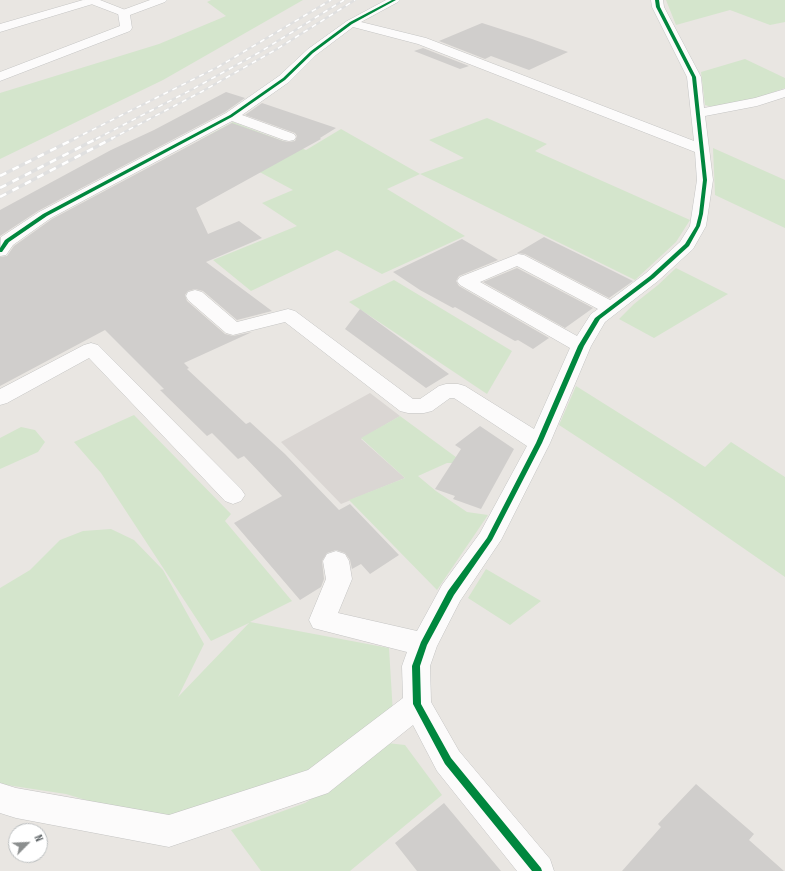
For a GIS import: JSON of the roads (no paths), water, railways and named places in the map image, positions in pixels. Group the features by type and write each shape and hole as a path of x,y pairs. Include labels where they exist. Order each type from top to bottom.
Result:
{"street":[{"path":"0,28 91,0 124,13 161,0"},
{"path":"0,251 7,241 45,215 231,116 284,79 312,52 351,23 394,0"},
{"path":"538,871 448,761 417,704 416,666 424,644 451,593 489,540 539,443 581,346 598,318 652,277 687,246 698,226 705,180 694,77 658,7 657,0"},
{"path":"0,77 126,28 124,13"},
{"path":"351,23 422,41 703,150"},
{"path":"697,113 757,102 784,93"},
{"path":"231,116 290,137"},
{"path":"581,346 466,281 518,259 611,308"},
{"path":"194,296 233,329 288,315 408,406 424,406 446,391 458,391 539,443"},
{"path":"0,398 91,349 232,495"},
{"path":"336,561 340,579 322,620 424,644"},
{"path":"0,798 16,803 169,831 317,782 417,704"}],"railway":[{"path":"0,176 218,67 331,0"},
{"path":"96,139 193,89 260,52 344,0"},
{"path":"111,139 201,92 277,49 355,0"},
{"path":"0,188 98,138"},
{"path":"0,197 113,138"}]}
